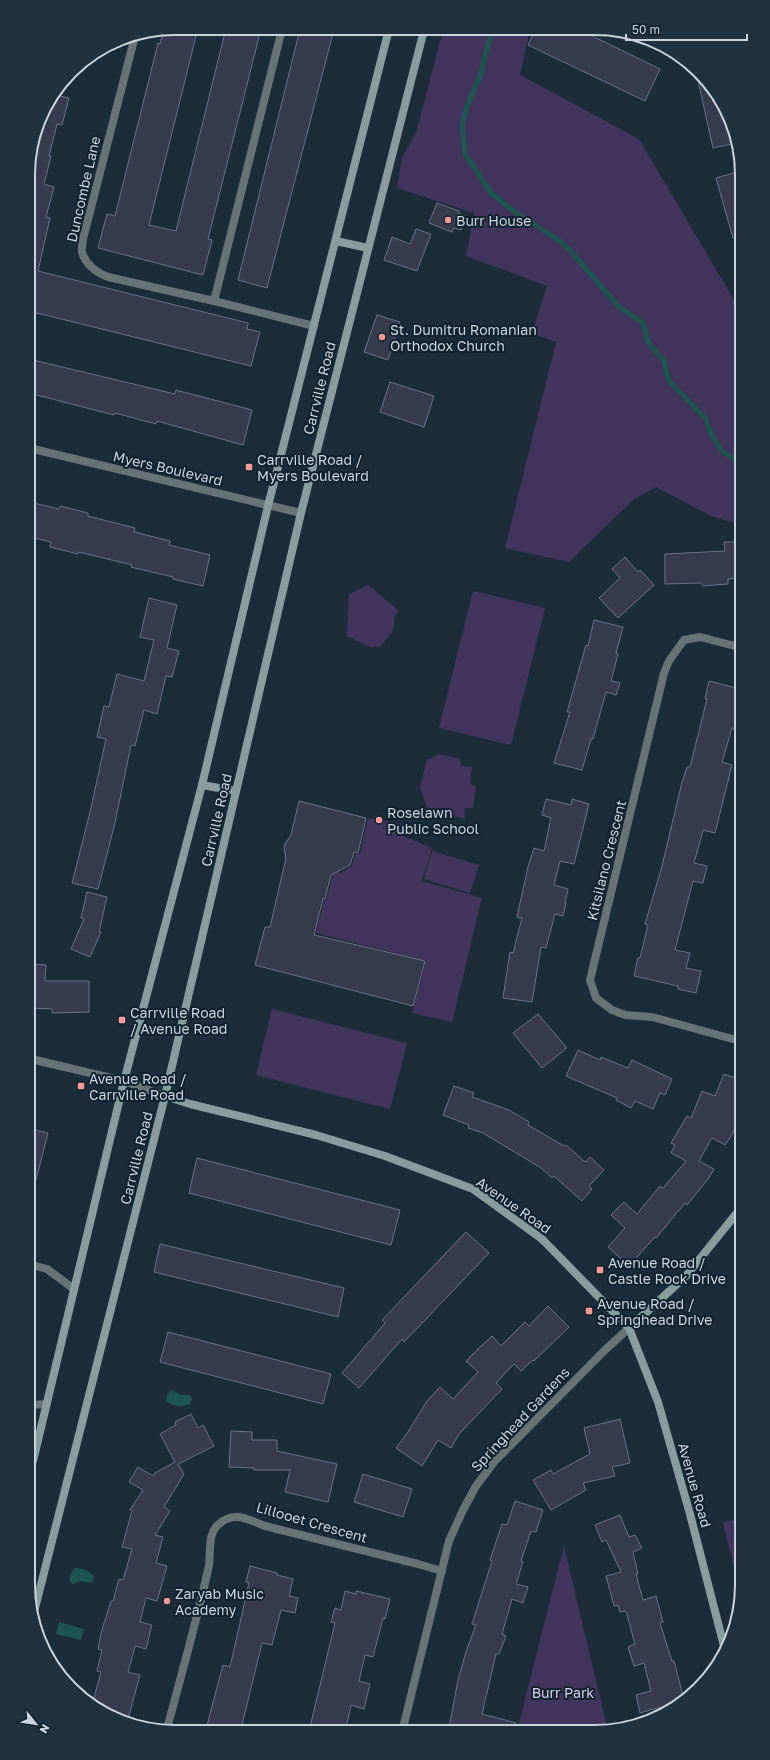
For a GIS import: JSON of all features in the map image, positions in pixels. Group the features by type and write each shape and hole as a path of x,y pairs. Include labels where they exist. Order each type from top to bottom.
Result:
{"main road":[{"name":"Carrville Road","path":"35,1450 124,1081 202,784 268,506 388,35"},
{"name":"Carrville Road","path":"36,1592 165,1096 301,513 423,35"},
{"path":"336,241 368,248"},
{"path":"202,784 236,791"},
{"name":"Avenue Road","path":"165,1096 190,1104 316,1135 372,1152 473,1189 542,1239 629,1328 658,1402 690,1514 723,1642"},
{"path":"629,1328 686,1276 735,1215"}],"street":[{"path":"214,301 280,35"},
{"name":"Duncombe Lane","path":"134,41 83,239 82,252 88,264 98,273 108,277 314,326"},
{"name":"Myers Boulevard","path":"35,449 301,513"},
{"name":"Kitsilano Crescent","path":"735,646 700,637 684,640 669,661 663,679 590,980 596,998 612,1010 625,1015 652,1017 735,1040"},
{"name":"Avenue Road","path":"35,1061 124,1081 165,1096"},
{"path":"35,1266 47,1269 74,1290"},
{"name":"Springhead Gardens","path":"404,1725 449,1541 476,1486 494,1462 544,1410 629,1328"},
{"path":"35,1405 47,1404"},
{"name":"Lillooet Crescent","path":"168,1725 207,1574 212,1536 219,1523 232,1518 246,1517 265,1526 442,1571"}],"green space":[{"path":"442,35 529,35 520,75 639,139 735,302 735,523 711,516 656,487 633,500 569,562 505,548 556,342 532,333 547,286 466,256 474,213 397,188 402,157 416,133"},
{"path":"368,585 399,611 395,616 393,631 380,647 370,647 347,636 349,594"},
{"path":"473,591 545,608 511,745 439,728"},
{"path":"439,754 461,759 461,766 472,767 470,784 476,786 473,808 464,808 465,819 427,808 420,787 427,760"},
{"path":"368,818 402,824 399,834 432,848 422,881 482,898 452,1022 412,1013 426,961 316,933 324,901 326,900 334,871 341,873 352,866 355,854 360,854"},
{"path":"432,851 479,865 470,893 424,879"},
{"path":"272,1009 407,1043 390,1109 256,1075"},
{"path":"735,1519 735,1571 723,1522"},
{"name":"Burr Park","path":"564,1546 606,1724 519,1725"}],"shaded area":[{"path":"172,1390 181,1395 190,1396 192,1399 190,1404 178,1406 167,1402 167,1395"},
{"path":"74,1568 80,1568 87,1571 94,1576 93,1580 90,1583 81,1581 73,1584 71,1583 69,1578"},
{"path":"59,1622 84,1629 81,1640 56,1634"}],"building":[{"path":"196,35 149,225 176,231 224,35 259,35 208,239 212,240 203,275 98,248 107,214 115,216 158,43 160,44 162,36"},
{"path":"299,35 332,35 267,288 238,280"},
{"path":"533,35 590,35 660,69 645,101 528,45"},
{"path":"698,81 711,97 721,113 728,130 731,144 713,148"},
{"path":"60,96 69,98 62,125 57,124 49,156 51,156 44,184 54,187 46,217 50,218 38,271 248,323 247,329 260,332 251,366 35,312 36,157 42,130 49,113"},
{"path":"735,173 735,238 733,238 716,178"},
{"name":"Burr House","path":"437,203 459,211 458,213 466,216 461,230 454,228 452,232 429,223"},
{"path":"416,229 431,234 417,271 384,260 392,237 410,244"},
{"name":"St. Dumitru Romanian Orthodox Church","path":"377,315 400,322 388,360 364,352"},
{"path":"35,360 175,394 176,390 252,410 243,445 157,421 156,424 115,413 114,415 35,395"},
{"path":"390,382 434,396 424,427 380,412"},
{"path":"35,503 59,509 60,506 88,513 88,516 135,528 134,532 170,541 169,545 210,555 203,586 131,567 132,565 79,552 78,554 50,547 51,542 35,538"},
{"path":"724,542 735,542 735,578 728,579 728,584 703,586 701,583 665,584 665,554 725,551"},
{"path":"625,557 638,572 640,570 654,585 618,618 599,598 620,578 612,569"},
{"path":"149,598 177,605 167,648 179,651 172,677 166,676 157,714 144,710 135,746 131,745 115,823 98,889 72,883 90,812 106,739 97,737 104,706 109,707 117,674 144,681 154,640 140,637"},
{"path":"594,620 623,627 611,681 620,683 616,695 606,692 593,739 591,739 582,770 554,763 570,712 567,712 586,645 588,646"},
{"path":"709,681 735,688 735,729 732,728 722,762 732,765 715,833 703,830 694,863 707,866 703,883 693,881 675,950 690,953 686,968 701,971 696,993 678,989 678,986 634,976 648,925 645,924 662,866 682,782 687,767 690,767 707,699 705,699"},
{"path":"546,799 571,805 572,799 589,804 574,864 560,861 554,885 568,889 566,903 563,916 555,914 546,948 541,947 532,1002 503,998 510,952 513,953 522,918 517,917 528,867 534,848 544,851 551,818 542,815"},
{"path":"299,801 366,818 358,853 354,852 350,865 331,875 314,935 425,961 413,1006 255,965 265,927 270,927 286,858 284,848 291,835"},
{"path":"87,892 107,897 99,932 101,932 90,957 71,949 84,919 81,918"},
{"path":"35,964 46,965 45,981 89,981 89,1012 52,1013 52,1009 35,1008"},
{"path":"538,1014 567,1048 542,1068 513,1033"},
{"path":"578,1050 600,1060 601,1057 628,1068 632,1060 672,1079 665,1095 660,1093 653,1109 635,1101 631,1108 616,1100 617,1098 566,1076"},
{"path":"724,1074 735,1078 735,1127 733,1133 725,1145 712,1138 699,1161 714,1169 708,1179 687,1205 685,1203 656,1238 655,1237 629,1266 608,1247 625,1228 611,1215 624,1202 637,1214 660,1186 663,1188 686,1161 671,1153 675,1145 671,1143 687,1116 691,1118 702,1091 715,1096"},
{"path":"454,1086 474,1093 472,1097 509,1110 529,1122 528,1125 564,1146 566,1145 585,1162 590,1157 604,1170 589,1186 592,1189 582,1201 554,1176 552,1178 541,1168 483,1133 468,1128 469,1125 443,1115"},
{"path":"35,1130 48,1133 35,1180"},
{"path":"197,1158 400,1210 391,1245 189,1193"},
{"path":"466,1232 489,1253 404,1342 402,1339 359,1388 342,1373 385,1323 382,1320"},
{"path":"160,1244 344,1288 338,1317 154,1272"},
{"path":"548,1306 569,1327 534,1361 533,1360 521,1371 514,1364 496,1383 502,1389 459,1434 451,1448 438,1440 422,1466 396,1448 427,1401 440,1387 453,1399 478,1372 466,1361 479,1348 492,1336 501,1346 525,1322 529,1326"},
{"path":"168,1332 331,1374 323,1404 160,1362"},
{"path":"191,1414 198,1428 203,1425 214,1446 178,1464 184,1474 164,1507 170,1511 155,1535 163,1537 156,1563 167,1566 157,1601 146,1598 140,1622 152,1625 146,1649 135,1646 128,1672 140,1675 129,1717 113,1711 94,1698 101,1672 97,1671 102,1650 98,1649 101,1633 111,1601 113,1601 119,1579 123,1580 132,1549 122,1547 132,1511 130,1510 143,1490 129,1482 138,1467 153,1476 155,1473 175,1462 160,1434 176,1425 175,1422"},
{"path":"620,1419 630,1463 612,1467 615,1476 583,1483 586,1490 551,1510 533,1480 551,1470 553,1474 590,1454 584,1428"},
{"path":"231,1431 252,1432 252,1440 277,1440 277,1451 337,1464 328,1502 285,1492 290,1470 254,1470 254,1468 229,1467"},
{"path":"363,1474 412,1489 403,1517 354,1502"},
{"path":"515,1501 543,1510 536,1532 531,1531 521,1561 523,1562 516,1584 528,1587 523,1603 512,1599 502,1634 506,1636 499,1654 496,1654 482,1714 516,1723 516,1725 450,1725 458,1680 476,1625 472,1624 492,1561 490,1560 502,1524 507,1525"},
{"path":"620,1515 629,1537 635,1535 642,1548 633,1552 638,1574 636,1574 643,1600 656,1596 663,1622 660,1623 672,1661 674,1661 682,1694 661,1708 661,1707 640,1713 636,1695 651,1691 644,1663 634,1666 628,1647 635,1644 626,1611 620,1612 618,1605 614,1606 606,1576 621,1572 606,1540 602,1542 595,1525"},
{"path":"250,1566 293,1579 289,1596 298,1598 295,1613 281,1610 272,1645 262,1643 242,1725 207,1725 223,1665 230,1667 249,1583 246,1582"},
{"path":"345,1591 356,1594 356,1591 390,1599 385,1619 383,1618 373,1657 365,1655 359,1681 370,1684 364,1709 351,1705 347,1725 310,1725 335,1623 331,1622 335,1608 341,1610"}],"waterway":[{"path":"491,35 481,74 469,101 462,124 465,154 491,193 515,212 557,239 569,249 618,306 643,323 648,342 664,361 669,381 706,419 711,434 722,451 735,459"}],"place":[{"name":"Burr House","path":"448,220"},
{"name":"St. Dumitru Romanian Orthodox Church","path":"382,337"},
{"name":"Carrville Road / Myers Boulevard","path":"249,467"},
{"name":"Roselawn Public School","path":"379,820"},
{"name":"Carrville Road / Avenue Road","path":"122,1020"},
{"name":"Avenue Road / Carrville Road","path":"81,1086"},
{"name":"Avenue Road / Castle Rock Drive","path":"600,1270"},
{"name":"Avenue Road / Springhead Drive","path":"589,1311"},
{"name":"Zaryab Music Academy","path":"167,1601"}]}
